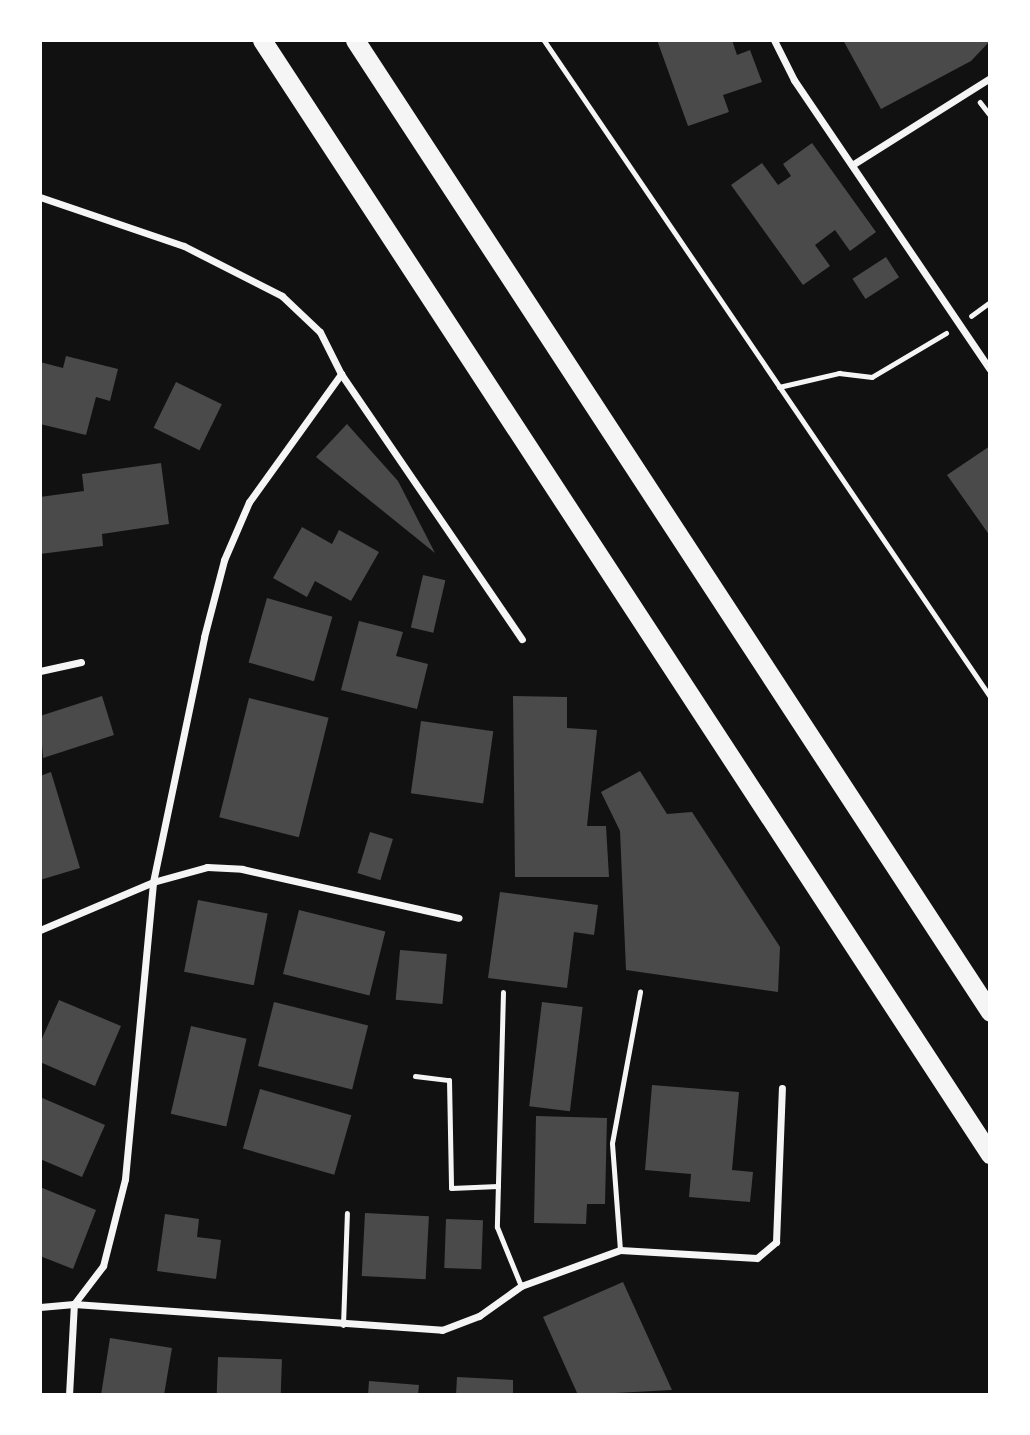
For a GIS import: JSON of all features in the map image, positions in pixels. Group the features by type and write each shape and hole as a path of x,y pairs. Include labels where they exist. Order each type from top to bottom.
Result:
{"highway":[{"path":"262,40 990,1154"},
{"path":"355,40 990,1012"}],"street":[{"path":"774,40 852,165 990,369"},
{"path":"852,165 990,78"},
{"path":"40,197 246,273 320,332 341,374 522,639"},
{"path":"69,1395 74,1304 103,1266 125,1179 153,882 224,560 249,502 341,374"},
{"path":"40,671 81,662"},
{"path":"40,930 153,882 207,867 242,869 459,918"},
{"path":"40,1307 74,1304 442,1330 479,1316 521,1286 620,1250 757,1258 776,1241 782,1088"}],"lane":[{"path":"503,992 498,1186 503,1254 521,1286"},
{"path":"620,1250 612,1143 640,992"},
{"path":"415,1076 449,1080 451,1188 498,1186"},
{"path":"342,1325 347,1213"}],"path":[{"path":"544,40 990,696"},
{"path":"779,387 839,373 872,377 990,302"}],"building":[{"path":"657,40 732,40 737,55 750,50 762,82 723,95 729,112 688,126"},
{"path":"843,40 990,41 971,61 881,109"},
{"path":"812,143 876,232 850,251 835,230 815,245 830,266 803,285 731,185 762,163 778,185 791,176 783,164"},
{"path":"886,257 899,277 866,299 852,279"},
{"path":"66,356 118,369 110,401 96,397 86,435 40,424 40,362 63,368"},
{"path":"176,382 222,404 199,450 154,428"},
{"path":"347,424 398,481 435,553 316,457"},
{"path":"990,446 990,536 947,475"},
{"path":"161,463 169,524 102,534 103,546 40,554 40,497 84,491 82,474"},
{"path":"302,527 332,544 339,530 379,552 351,601 315,581 307,597 273,578"},
{"path":"423,575 445,580 433,633 411,628"},
{"path":"267,598 332,617 314,681 249,662"},
{"path":"359,621 403,632 396,656 428,664 417,709 341,690"},
{"path":"102,696 114,735 43,758 40,716"},
{"path":"513,696 567,697 567,728 597,730 587,826 606,826 609,877 515,877"},
{"path":"249,698 329,718 299,837 219,817"},
{"path":"421,721 493,731 483,803 411,793"},
{"path":"640,771 667,814 692,812 780,947 778,992 626,970 620,831 601,792"},
{"path":"51,772 80,868 40,880 40,776"},
{"path":"370,832 393,839 380,880 357,873"},
{"path":"500,892 598,905 594,935 574,932 567,988 488,978"},
{"path":"198,900 268,914 254,985 184,972"},
{"path":"299,910 385,932 369,996 283,974"},
{"path":"400,950 447,954 442,1004 396,1000"},
{"path":"59,1000 121,1026 95,1086 40,1062 40,1043"},
{"path":"274,1002 368,1025 352,1090 258,1066"},
{"path":"542,1002 583,1007 570,1111 529,1106"},
{"path":"191,1026 247,1039 226,1127 171,1114"},
{"path":"652,1085 739,1092 732,1170 753,1172 750,1202 689,1197 691,1174 645,1170"},
{"path":"260,1089 351,1115 334,1175 243,1149"},
{"path":"40,1097 105,1125 82,1177 40,1159"},
{"path":"536,1116 607,1118 605,1204 587,1204 586,1224 534,1223"},
{"path":"40,1187 96,1210 73,1269 40,1256"},
{"path":"365,1213 429,1216 426,1279 362,1276"},
{"path":"165,1214 199,1219 197,1237 221,1240 216,1279 157,1271"},
{"path":"446,1219 483,1220 481,1269 444,1268"},
{"path":"623,1282 672,1390 578,1395 543,1317"},
{"path":"110,1338 172,1348 164,1395 101,1395"},
{"path":"218,1357 282,1359 281,1395 217,1395"},
{"path":"457,1377 513,1380 513,1395 456,1395"},
{"path":"369,1381 419,1385 418,1395 368,1395"}]}
